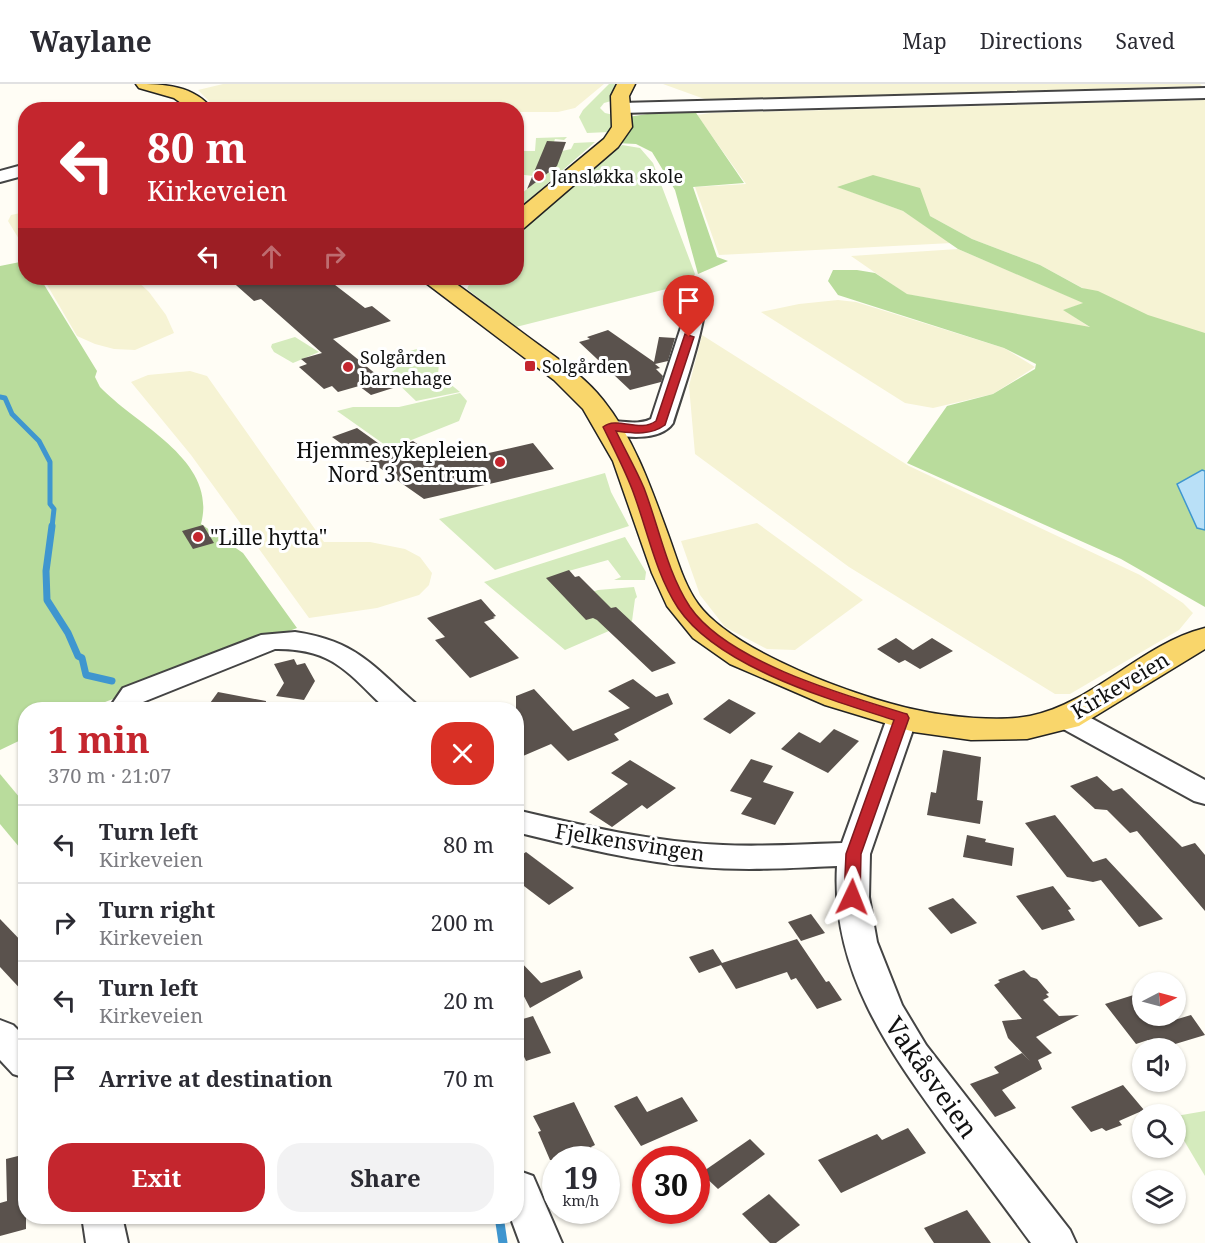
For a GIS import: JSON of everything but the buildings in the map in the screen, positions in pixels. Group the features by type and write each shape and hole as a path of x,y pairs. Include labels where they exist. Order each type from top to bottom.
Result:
{"main road":[{"path":"145,84 180,94 192,102"},
{"path":"524,216 611,143 622,127 620,96 626,84"},
{"name":"Kirkeveien","path":"448,285 568,379 592,403 608,427 638,487 671,583 683,606 697,624 722,645 753,662 837,697 902,718 928,724 971,729 1027,728 1067,718 1186,645 1205,638"}],"street":[{"path":"621,108 1205,93"},
{"path":"0,177 18,171"},
{"path":"608,427 643,430 654,428 661,423 694,318 696,287"},
{"path":"128,702 133,696 272,641 293,639 314,642 341,652 396,702"},
{"name":"Vakåsveien","path":"902,718 854,854 852,897 860,942 885,1009 913,1056 1055,1243"},
{"path":"1067,718 1205,793"},
{"name":"Fjelkensvingen","path":"524,823 575,836 654,851 725,857 854,854"},
{"path":"0,1035 18,1054"},
{"path":"524,1200 542,1243"},
{"path":"103,1224 107,1243"}],"shaded area":[{"path":"223,84 604,84 575,108 558,112 524,112 524,102 210,102 198,90"},
{"path":"663,84 1200,84 1204,88 710,101"},
{"path":"1205,100 1205,337 1134,316 1040,265 972,239 930,216 838,187 903,211 952,243 719,255 695,187 746,184 697,115"},
{"path":"18,214 18,237 8,221 11,215"},
{"path":"958,249 1084,303 1064,310 1091,328 906,294 851,256"},
{"path":"47,285 142,285 166,315 174,333 135,350 114,349 77,336"},
{"path":"838,300 856,302 1004,348 1035,367 993,394 933,408 905,403 761,312 799,304"},
{"path":"702,335 909,466 1140,575 1183,603 1193,613 1179,630 1070,694 1055,694 849,567 695,454 689,386"},
{"path":"190,371 207,376 324,542 370,542 405,549 420,557 432,573 429,585 419,595 377,608 309,618 191,455 131,382 148,375"},
{"path":"757,523 863,600 795,650 767,649 725,627 700,595 681,541"}],"green space":[{"path":"609,84 621,84 615,100 604,103 600,108 605,113 618,116 619,120 609,132 587,133 579,117"},
{"path":"692,107 744,183 693,187 717,257 728,261 698,274 675,190 652,152 636,144 616,143 628,117"},
{"path":"567,137 564,140 555,139 554,142 562,151 571,149 574,143 595,142 524,204 524,192 542,177 524,175 524,151 535,151 536,138"},
{"path":"622,145 640,148 653,163 695,274 690,283 516,327 467,289 469,285 524,285 524,227"},
{"path":"873,175 920,188 930,216 972,239 1040,265 1082,288 1098,291 1148,315 1205,333 1205,471 1202,470 1197,527 1205,530 1205,607 1121,559 907,463 947,406 993,394 1035,369 1036,364 1004,348 838,295 828,281 833,270 875,273 907,294 1090,327 1063,310 1083,303 958,249 903,211 837,187"},
{"path":"18,262 18,285 44,285 97,371 95,377 100,387 171,446 186,463 198,481 203,501 201,524 243,553 297,628 105,702 18,702 18,741 0,750 0,266"},
{"path":"295,337 319,352 293,363 274,352 271,347 272,344"},
{"path":"420,348 439,364 438,374 460,392 416,401 389,375 396,368 394,356"},
{"path":"460,393 467,401 459,421 394,447 388,447 337,411 353,407 399,407"},
{"path":"605,473 611,492 629,526 495,570 439,519"},
{"path":"625,537 646,572 645,580 614,580 621,577 608,560 565,572 575,598 598,590 634,587 637,597 632,621 565,650 484,582"},
{"path":"0,774 18,796 18,846 0,824"},
{"path":"1205,1111 1205,1176 1186,1144 1186,1114"}],"water":[{"path":"1202,470 1205,471 1205,530 1197,528 1177,484"}],"waterway":[{"path":"0,397 5,398 12,414 39,441 50,462 50,504 54,509 52,527"},
{"path":"52,526 46,571 47,600 68,633 78,656 82,658 86,675 112,681"},
{"path":"500,1224 503,1243"}],"place":[{"name":"Jansløkka skole","path":"539,176"},
{"name":"Solgården","path":"530,366"},
{"name":"Solgården barnehage","path":"348,367"},
{"name":"Hjemmesykepleien Nord 3 Sentrum","path":"500,462"},
{"name":"\"Lille hytta\"","path":"198,537"}],"route":[{"path":"689,337 661,423 654,428 643,430 608,427 638,487 671,583 683,606 704,631 722,645 753,662 837,697 902,718 854,854 852,897"}]}
